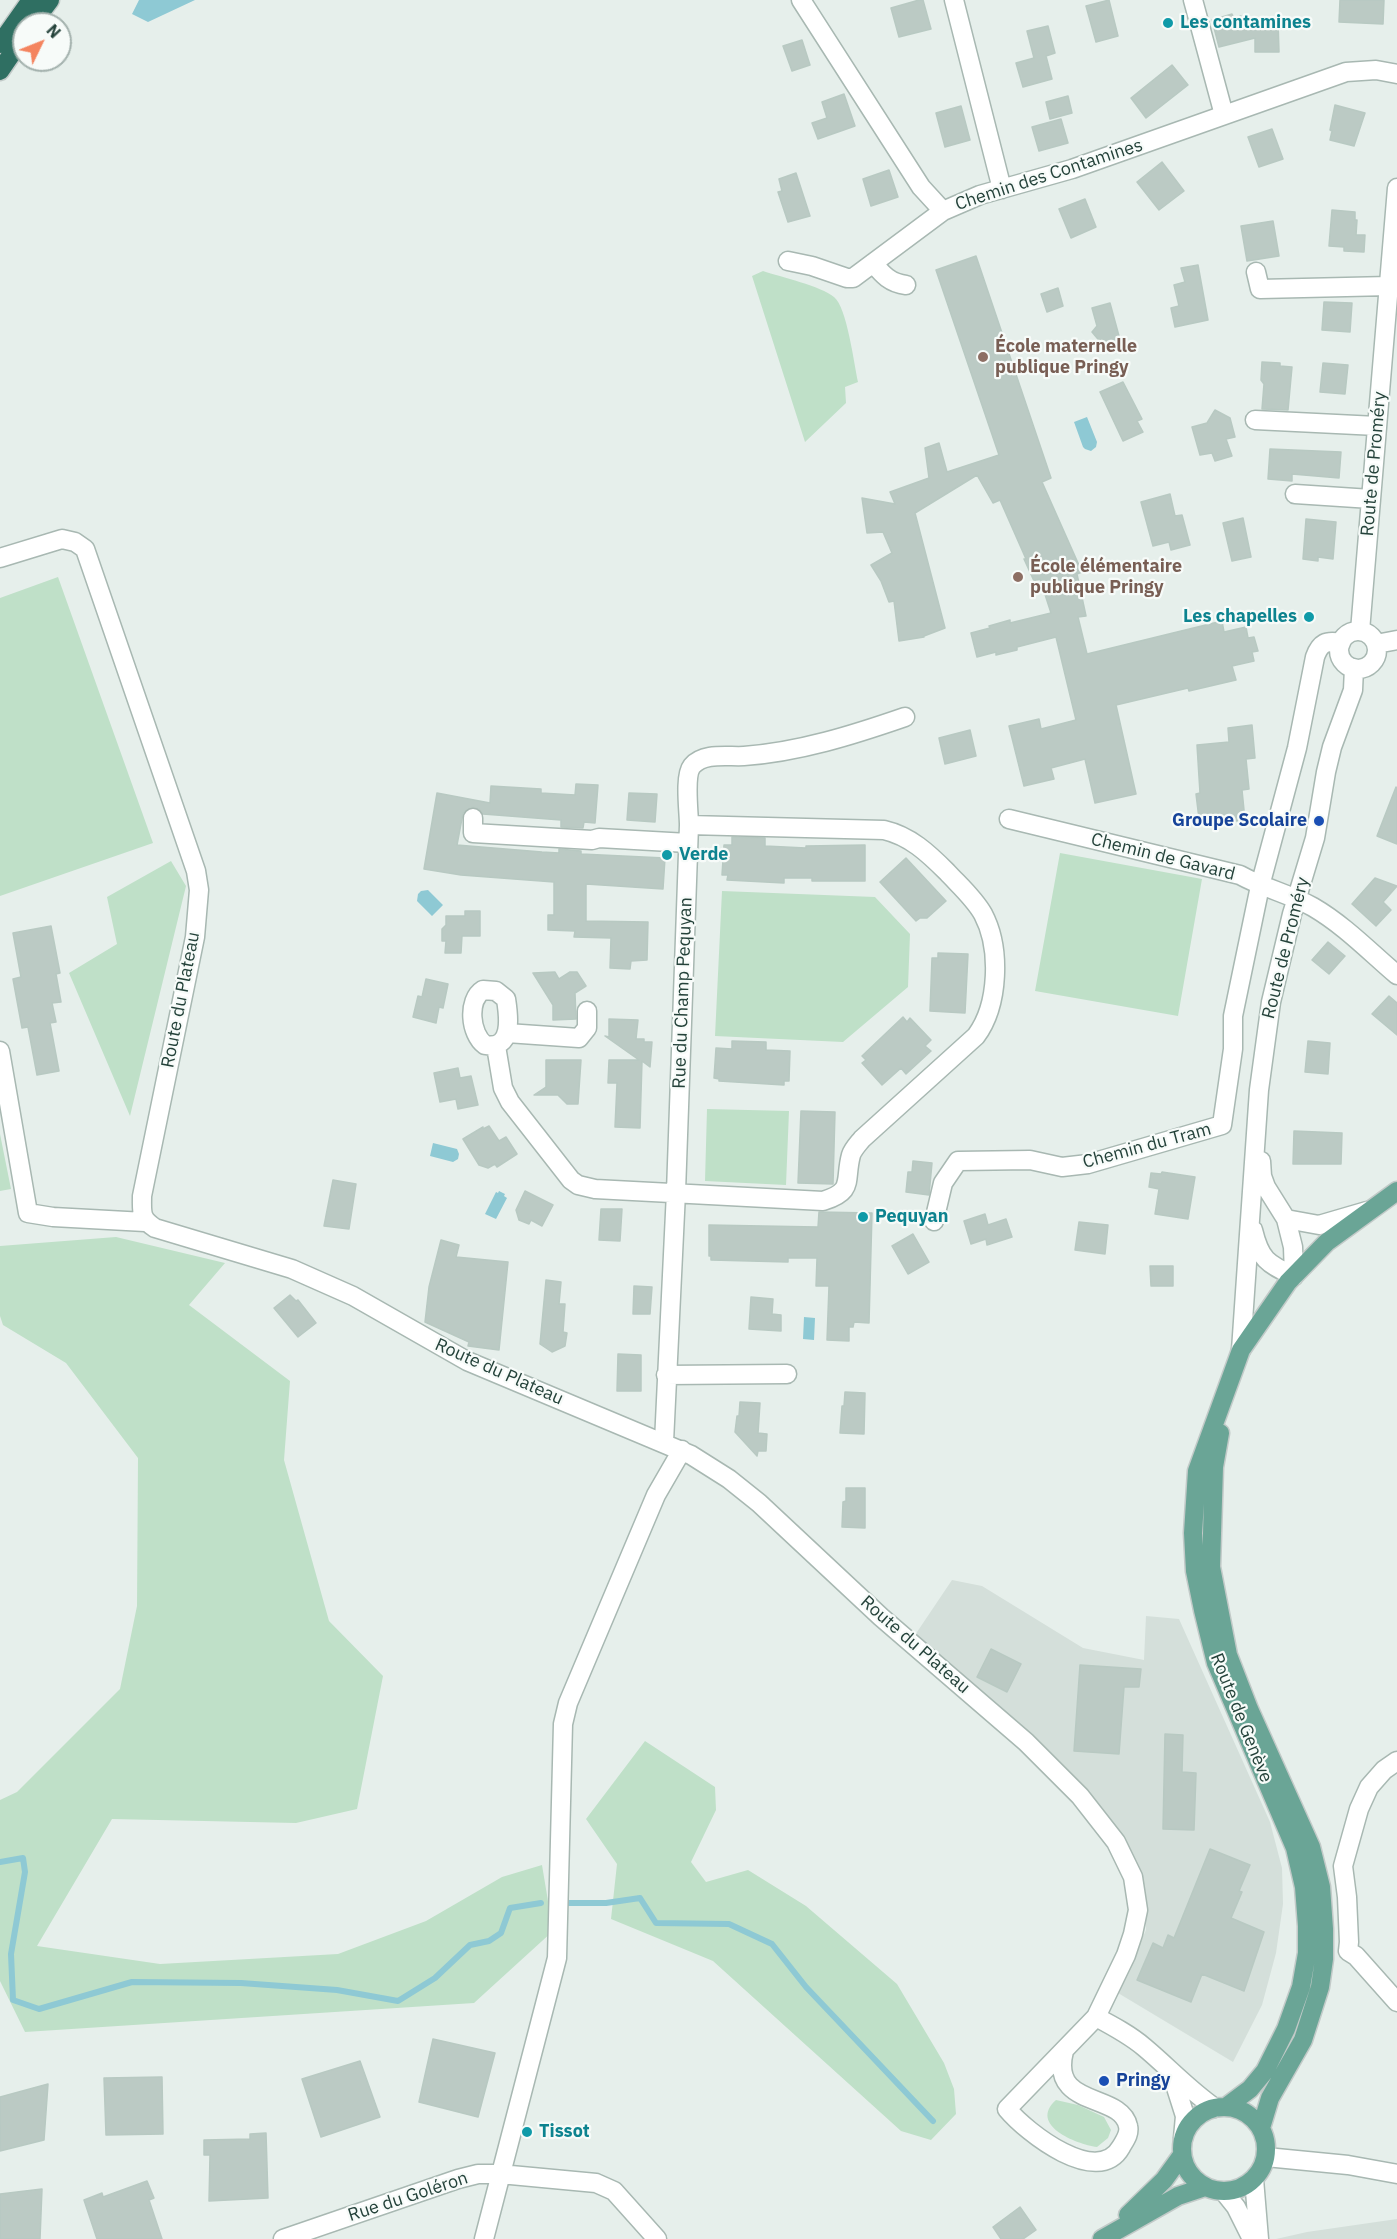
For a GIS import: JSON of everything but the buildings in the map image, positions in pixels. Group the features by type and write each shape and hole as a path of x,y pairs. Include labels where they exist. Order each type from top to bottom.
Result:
{"highway":[{"path":"0,44 31,0"},
{"path":"0,71 12,54"}],"main road":[{"name":"Route de Genève","path":"1266,2157 1266,2142 1261,2128 1270,2098 1303,2040 1320,1987 1304,1887 1295,1848 1216,1663 1195,1571 1193,1533 1197,1471 1241,1350 1294,1276 1327,1242 1397,1191"},
{"name":"Route de Genève","path":"1103,2238 1157,2188 1183,2146 1193,2121 1201,2114 1220,2108 1250,2089 1265,2071 1286,2029 1315,1953"},
{"path":"1220,2108 1246,2113 1261,2128"},
{"path":"1183,2146 1190,2174 1205,2187 1224,2192 1243,2187 1254,2179 1266,2157"},
{"name":"Route de Genève","path":"1103,2238 1178,2196 1205,2187"}],"street":[{"name":"Chemin des Contamines","path":"801,0 921,187 943,211 963,201 1072,169 1346,72 1376,70 1397,74"},
{"path":"954,0 1002,189"},
{"path":"1193,0 1224,115"},
{"name":"Route de Proméry","path":"1360,631 1397,188"},
{"path":"788,261 812,266 847,278 858,276 943,211"},
{"path":"873,263 887,279 906,285"},
{"path":"1256,272 1260,290 1389,286"},
{"path":"1255,420 1377,426"},
{"path":"1295,494 1371,499"},
{"name":"Route du Plateau","path":"0,558 62,539 75,542 85,549 195,871 199,890 195,937 142,1196 142,1212 145,1222 154,1228 292,1269 353,1296 467,1361 682,1450 729,1479 759,1503 881,1617 1026,1742 1080,1796 1116,1842 1133,1876 1138,1910 1126,1955 1096,2017 1007,2109 1031,2134 1076,2158 1097,2163 1109,2160 1117,2153 1128,2134 1128,2126 1125,2119 1116,2111 1079,2094 1069,2085 1061,2070 1064,2051"},
{"path":"1360,631 1370,635 1376,644 1376,654 1372,662 1364,668 1354,668 1341,659 1339,651 1341,643 1348,634 1360,631"},
{"path":"1376,644 1397,640"},
{"path":"1260,886 1297,748 1314,657 1318,647 1323,643 1328,641 1341,643"},
{"name":"Route de Proméry","path":"1241,1350 1259,1090 1270,1002 1280,957 1316,838 1321,795 1332,747 1352,693 1354,668"},
{"name":"Rue du Champ Pequyan","path":"664,1442 689,834 688,774 693,765 707,758 780,752 871,729 905,717"},
{"path":"473,818 473,833 592,840 689,834 884,830 900,834 927,851 976,902 984,915 990,933 996,965 994,987 983,1026 976,1036 858,1144 851,1157 847,1186 842,1193 823,1201 595,1189 578,1185 571,1180 506,1096 502,1039 579,1038 587,1028 587,1011"},
{"name":"Chemin de Gavard","path":"1009,819 1240,875 1260,886 1297,899 1332,919 1397,975"},
{"name":"Chemin du Tram","path":"934,1221 943,1183 958,1161 1030,1160 1062,1167 1088,1164 1221,1125 1233,1049 1233,1016 1260,886"},
{"path":"0,1051 28,1213 53,1217 145,1222"},
{"name":"Route de Proméry","path":"1250,1218 1258,1248 1271,1266 1294,1276 1293,1247 1286,1219 1276,1206 1262,1176 1259,1090"},
{"path":"1286,1219 1319,1225 1368,1211"},
{"path":"666,1375 787,1374"},
{"path":"484,2239 557,1958 563,1724 568,1703 656,1495 682,1450"},
{"path":"1348,1952 1347,1897 1343,1866 1359,1809 1369,1787 1384,1770 1397,1761"},
{"path":"1315,1953 1348,1952 1356,1956 1397,2002"},
{"path":"1096,2017 1144,2047 1171,2073 1220,2108"},
{"path":"1171,2073 1185,2116 1183,2146"},
{"path":"1266,2157 1347,2165 1397,2175"},
{"name":"Rue du Goléron","path":"283,2239 478,2174 596,2183 614,2191 657,2239"},
{"path":"1254,2179 1258,2239"},
{"path":"1224,2192 1236,2207 1252,2239"}],"shaded area":[{"path":"952,1580 982,1586 1083,1648 1144,1660 1146,1616 1179,1619 1270,1822 1282,1868 1283,1904 1276,1953 1262,2005 1233,2062 1118,1993 1146,1930 1145,1898 1130,1848 1091,1796 1031,1737 915,1635"},
{"path":"1397,2219 1397,2239 1276,2239 1307,2232"}],"green space":[{"path":"763,271 828,293 839,303 846,324 858,382 845,387 846,403 805,442 752,276"},
{"path":"58,577 153,843 0,896 0,598"},
{"path":"1060,853 1202,879 1178,1016 1035,991"},
{"path":"171,861 186,886 130,1116 69,973 117,944 107,897"},
{"path":"722,891 875,897 910,934 908,987 843,1042 715,1036"},
{"path":"707,1109 789,1111 786,1185 705,1181"},
{"path":"0,1134 11,1189 0,1191"},
{"path":"116,1237 225,1263 189,1305 290,1381 284,1460 329,1621 383,1676 357,1809 296,1823 112,1819 37,1946 160,1964 338,1954 426,1921 502,1877 542,1865 553,1931 474,2003 25,2032 0,1981 0,1800 17,1792 120,1689 137,1606 138,1458 66,1363 3,1325 0,1316 0,1246"},
{"path":"645,1741 715,1787 716,1810 691,1862 706,1882 748,1870 806,1906 897,1984 944,2063 954,2089 956,2114 931,2140 901,2131 713,1961 611,1919 617,1864 586,1819"},
{"path":"1056,2100 1078,2105 1104,2117 1111,2130 1108,2138 1097,2147 1078,2142 1058,2132 1051,2125 1048,2117 1049,2109"}],"water":[{"path":"139,0 195,0 148,22 132,14"},
{"path":"1087,417 1097,442 1096,447 1091,451 1083,447 1074,422"},
{"path":"428,890 443,905 432,916 417,901 421,891"},
{"path":"433,1143 457,1149 458,1159 453,1162 430,1156"},
{"path":"499,1191 507,1198 496,1219 485,1214 496,1192"},
{"path":"804,1317 815,1318 814,1340 803,1339"}],"waterway":[{"path":"0,1862 23,1858 25,1872 11,1954 13,2000 39,2009 132,1982 241,1983 337,1990 398,2001 435,1978 470,1945 489,1941 501,1933 510,1908 541,1903"},
{"path":"568,1903 606,1903 640,1898 656,1923 729,1924 772,1944 806,1987 933,2121"}],"place":[{"name":"Les contamines","path":"1168,23"},
{"name":"École maternelle publique Pringy","path":"983,357"},
{"name":"École élémentaire publique Pringy","path":"1018,577"},
{"name":"Les chapelles","path":"1309,617"},
{"name":"Groupe Scolaire","path":"1319,821"},
{"name":"Verde","path":"667,855"},
{"name":"Pequyan","path":"863,1217"},
{"name":"Pringy","path":"1104,2081"},
{"name":"Tissot","path":"527,2132"}]}
